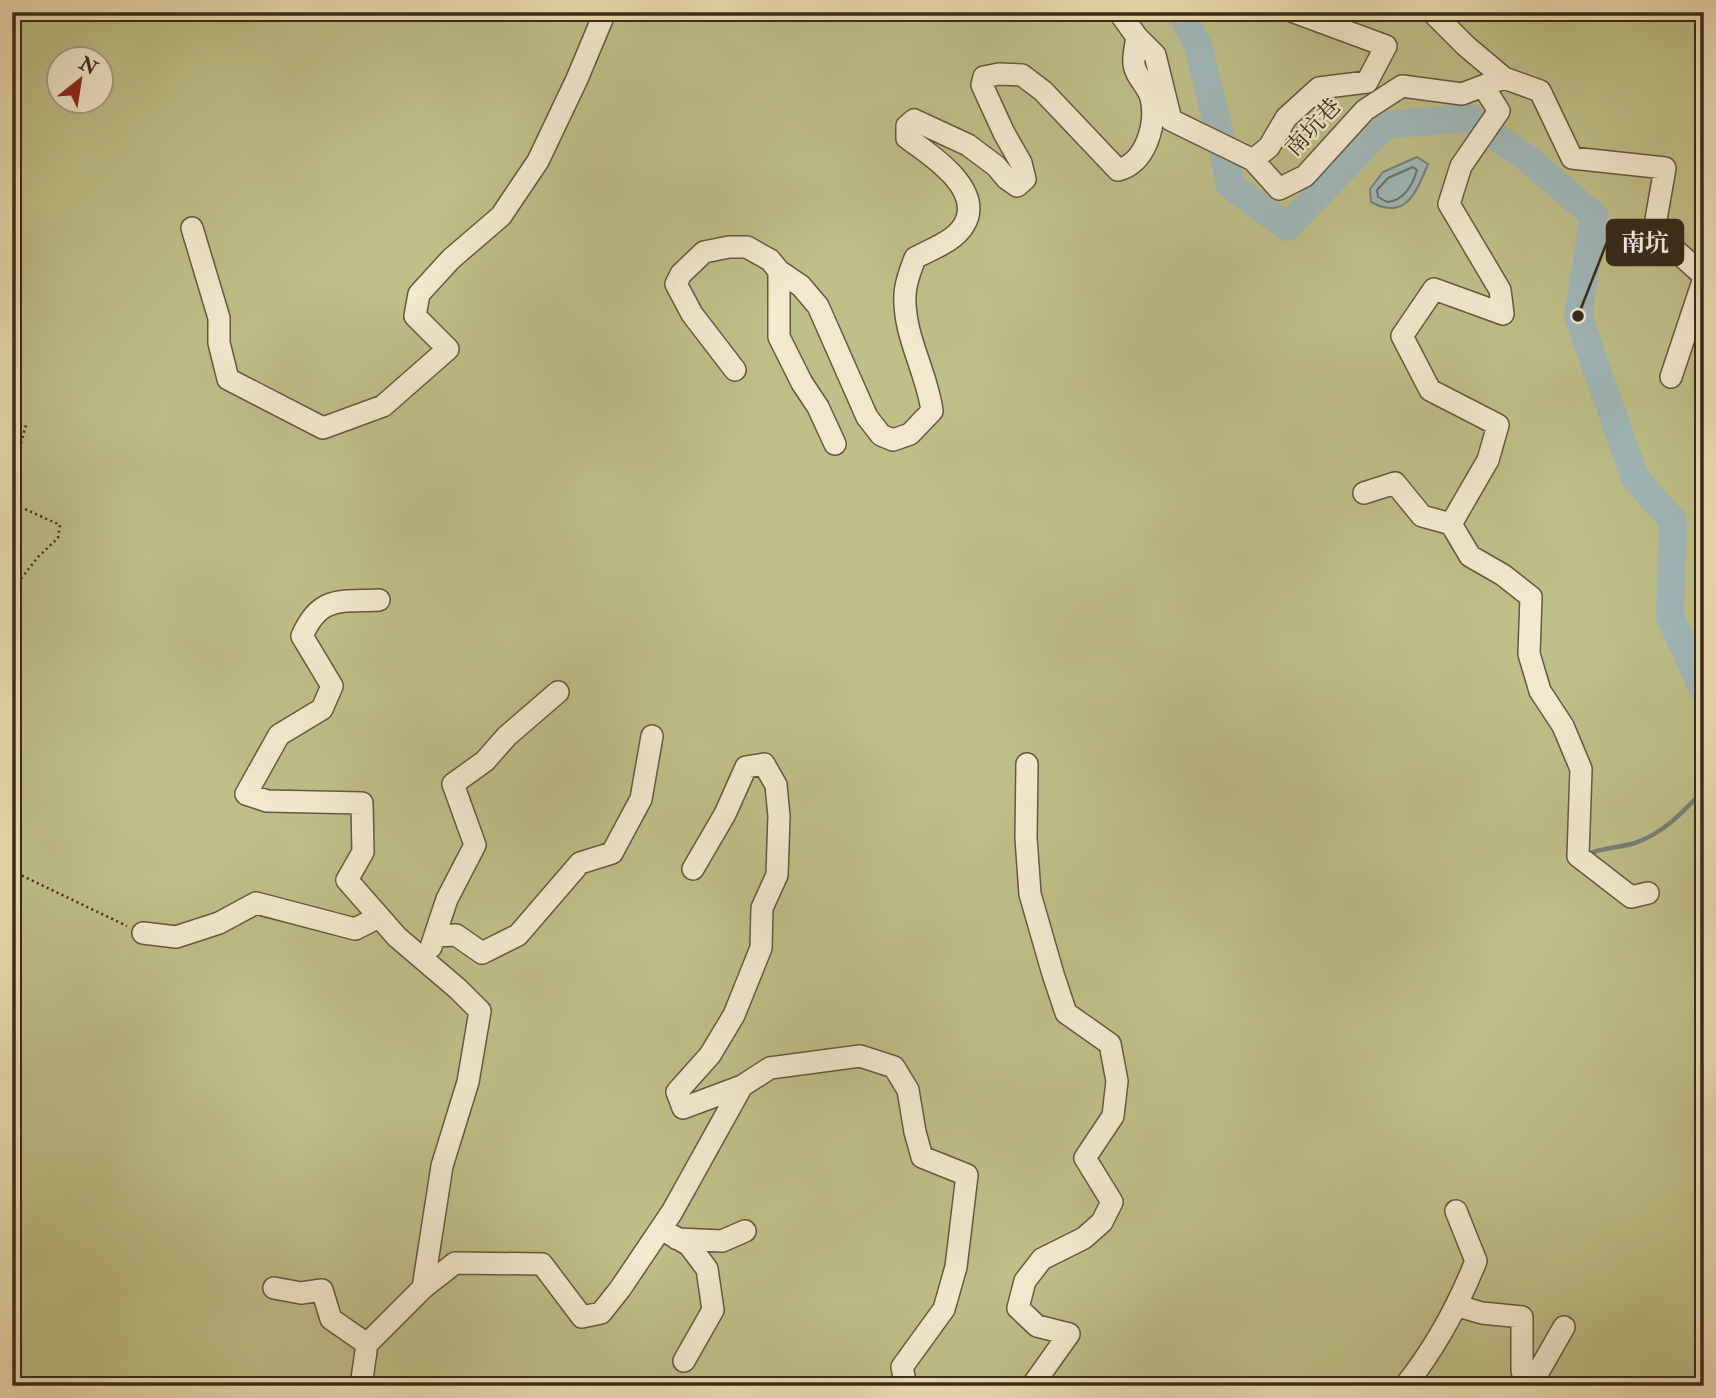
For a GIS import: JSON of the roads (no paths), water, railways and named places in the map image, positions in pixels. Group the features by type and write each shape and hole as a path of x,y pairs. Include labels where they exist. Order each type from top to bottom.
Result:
{"street":[{"path":"192,228 219,318 219,343 228,379 323,428 383,406 448,349 415,316 419,294 451,259 501,216 538,161 605,12"},
{"name":"南坑巷","path":"1119,12 1137,37 1155,55 1171,120 1253,160 1279,189 1305,176 1365,110 1402,86 1462,94 1504,78"},
{"path":"1253,160 1269,147 1286,118 1319,88 1367,82 1386,46 1294,12"},
{"path":"1436,12 1466,46 1504,78 1540,91 1572,158 1665,168 1654,231 1704,277 1671,377"},
{"path":"735,370 692,314 676,284 681,274 704,252 747,247 770,260 779,271 801,286 818,306 867,417 881,435 893,440 910,434 932,411 929,390 909,330 905,293 915,258 950,240 965,225 969,208 964,190 943,163 907,138 907,126 914,120 968,145 1017,186 1026,179 1021,163 982,85 984,77 999,74 1021,75 1043,91 1118,170 1130,167 1144,150 1152,123 1151,97 1134,66 1137,37"},
{"path":"1451,524 1488,460 1498,425 1430,390 1402,337 1434,289 1503,314 1500,290 1449,204 1461,166 1499,111 1483,86"},
{"path":"779,271 779,337 835,444"},
{"path":"1364,493 1395,483 1422,516 1451,524 1470,556 1503,575 1531,597 1529,654 1540,691 1563,726 1581,769 1578,856 1631,897 1648,893"},
{"path":"379,600 329,603 310,617 302,636 332,686 322,709 279,735 246,794 267,801 362,803 363,852 347,880 397,937 480,1011 468,1082 442,1166 423,1288"},
{"path":"425,961 447,899 475,845 453,785 485,761 507,736 558,692"},
{"path":"436,936 456,935 482,953 518,935 580,863 612,853 640,799 652,736"},
{"path":"693,869 725,814 746,767 764,764 776,785 779,816 777,875 762,908 761,948 734,1014 710,1055 677,1091 683,1108 742,1086 770,1068 860,1056 894,1067 908,1090 922,1157 967,1175 953,1278 944,1309 902,1367 906,1386"},
{"path":"1027,764 1026,838 1030,894 1066,1013 1110,1044 1117,1081 1113,1116 1085,1158 1112,1202 1102,1222 1083,1238 1042,1259 1025,1281 1018,1308 1037,1326 1069,1334 1032,1386"},
{"path":"143,933 176,937 219,923 256,903 355,929 379,917"},
{"path":"361,1386 367,1344 423,1288 455,1263 542,1264 582,1317 601,1313 669,1234 742,1086"},
{"path":"1405,1386 1458,1306 1476,1261 1456,1211"},
{"path":"669,1234 722,1241 746,1231"},
{"path":"669,1234 689,1245 707,1269 713,1310 684,1361"},
{"path":"274,1287 301,1293 322,1290 331,1319 367,1344"},
{"path":"1458,1306 1522,1317 1522,1371 1532,1383 1564,1327"}],"water":[{"path":"1417,157 1428,164 1408,201 1393,208 1371,202 1370,189 1383,172"}],"waterway":[{"path":"1181,12 1198,46 1230,185 1287,227 1385,125 1469,118 1528,159 1594,216 1578,316 1635,478 1673,521 1670,617 1704,691"},
{"path":"1588,854 1645,839 1673,821 1704,790"}],"place":[{"name":"南坑","path":"1578,316"}]}
